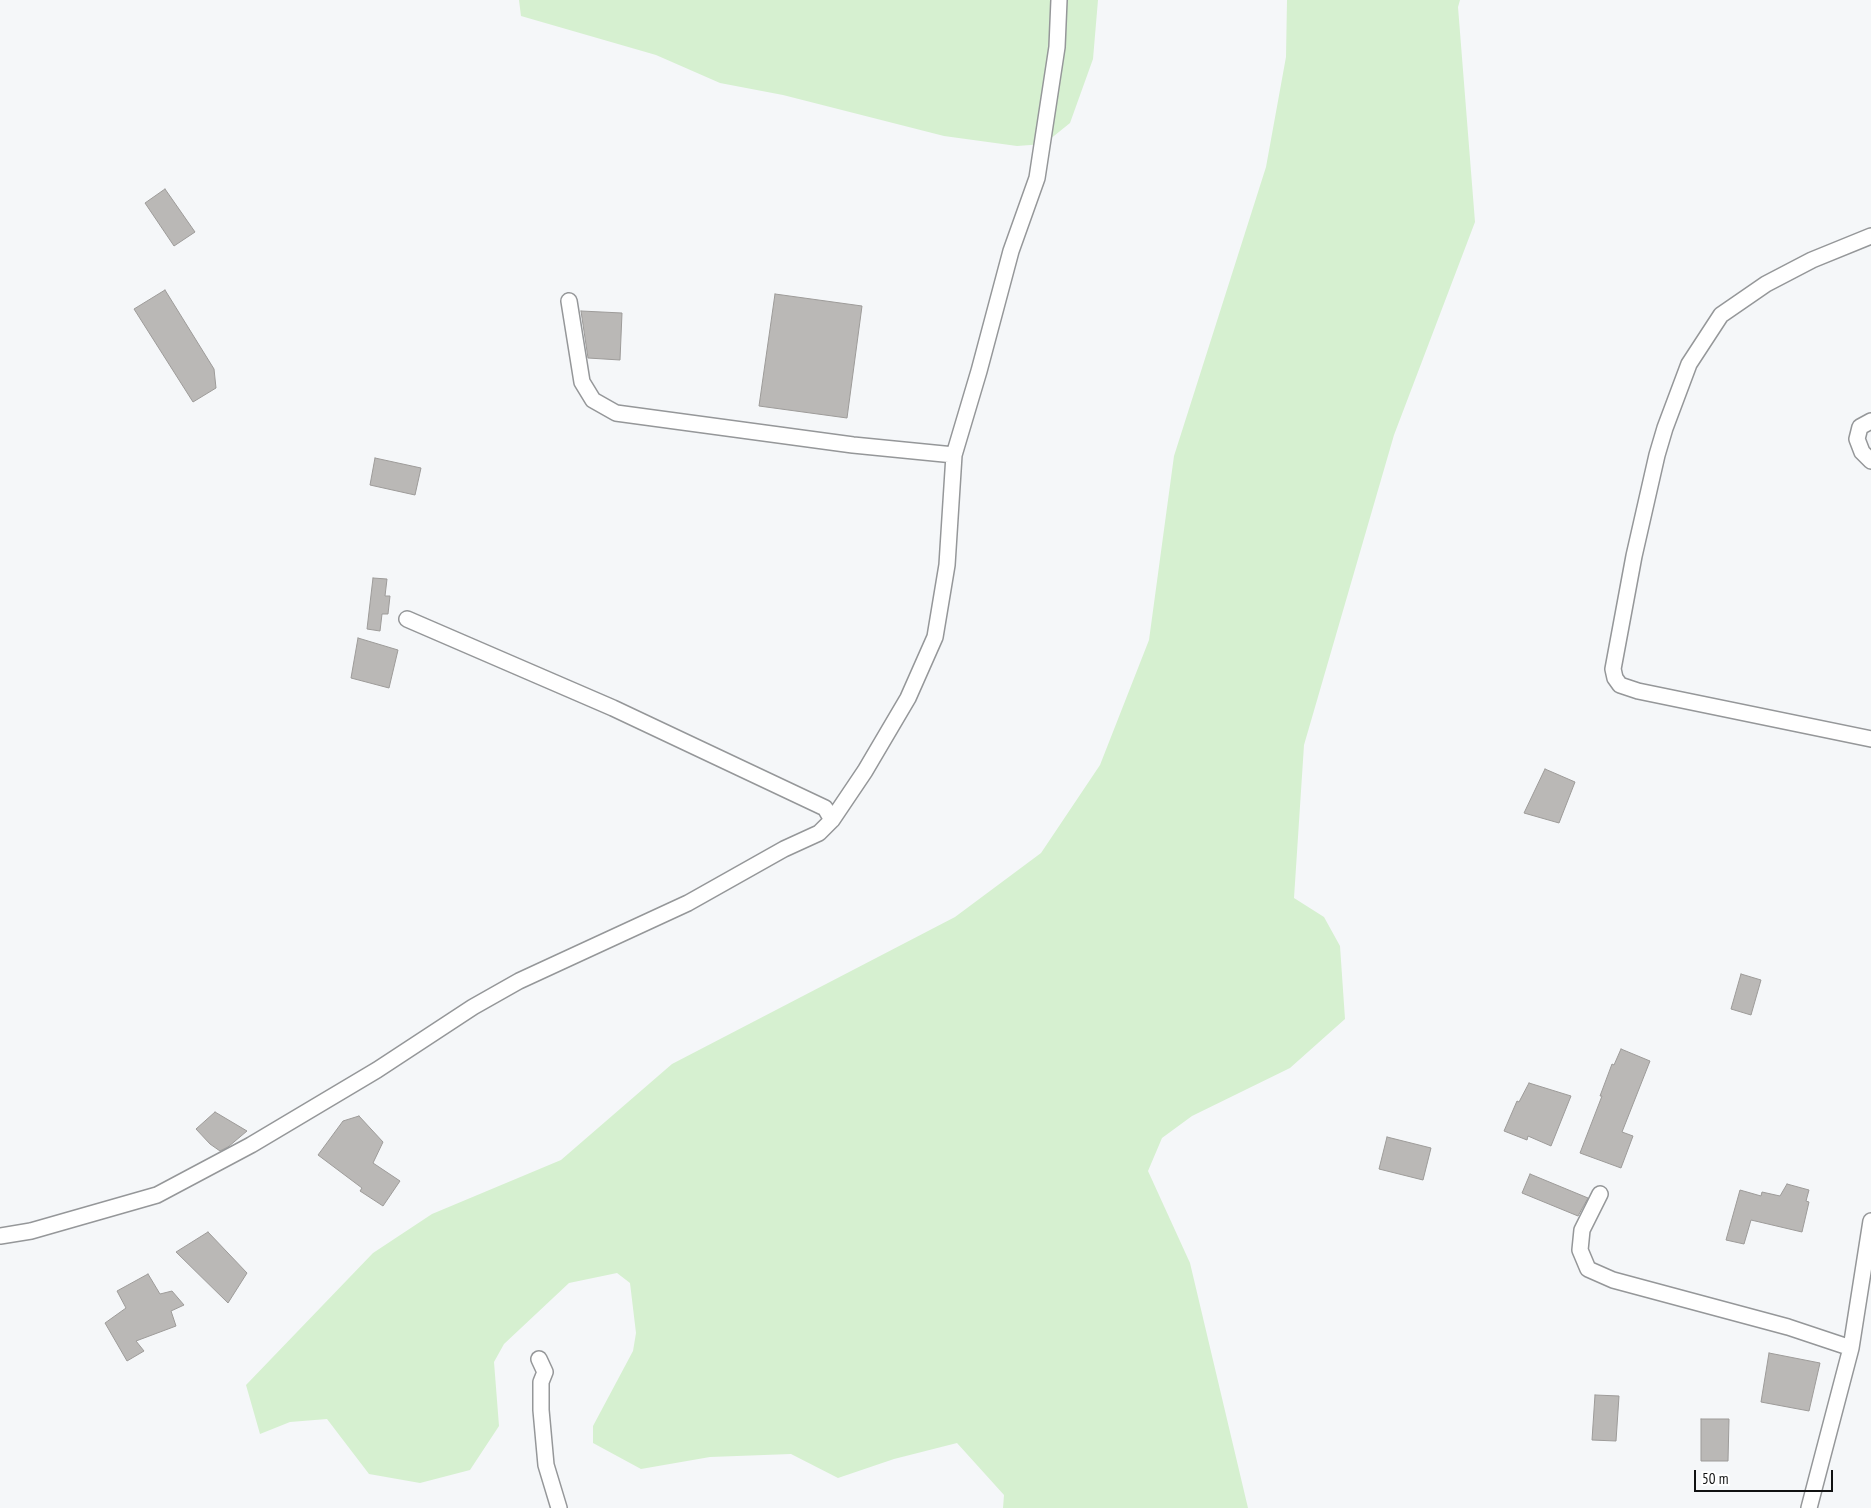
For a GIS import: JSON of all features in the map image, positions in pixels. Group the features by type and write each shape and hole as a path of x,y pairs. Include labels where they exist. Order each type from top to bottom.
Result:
{"street":[{"path":"0,1236 31,1231 157,1195 251,1145 377,1070 473,1007 519,981 688,903 784,849 819,833 832,820 865,771 908,698 935,637 947,565 954,455 1011,251 1037,178 1057,47 1059,0"},
{"path":"1871,236 1812,260 1766,284 1722,314 1689,364 1656,455 1634,556 1613,669 1614,678 1620,685 1638,691 1871,739"},
{"path":"568,301 582,382 593,400 616,412 853,445 954,455"},
{"path":"1871,421 1860,427 1857,439 1862,452 1871,461"},
{"path":"407,619 631,717 824,808 832,820"},
{"path":"1600,1194 1582,1230 1580,1250 1588,1269 1613,1280 1779,1325 1852,1348"},
{"path":"1809,1508 1852,1348 1871,1221"},
{"path":"539,1359 545,1372 541,1382 541,1410 546,1465 559,1508"}],"green space":[{"path":"519,0 1098,0 1093,59 1070,123 1044,144 1017,146 944,136 783,95 720,83 656,55 521,16"},
{"path":"1287,0 1460,0 1458,7 1475,222 1394,435 1304,745 1294,898 1324,917 1340,946 1345,1019 1290,1068 1192,1116 1162,1138 1148,1171 1190,1263 1248,1508 1003,1508 1004,1495 957,1443 894,1459 838,1478 791,1454 710,1457 641,1469 593,1443 593,1426 633,1351 636,1333 630,1283 617,1273 569,1283 504,1344 494,1362 499,1426 470,1470 420,1483 369,1474 327,1419 290,1422 260,1434 246,1385 373,1253 432,1214 561,1160 672,1064 955,917 1041,853 1100,765 1149,640 1174,456 1266,167 1286,57"}],"building":[{"path":"165,189 195,232 174,246 145,203"},
{"path":"165,290 214,369 216,388 193,402 134,309"},
{"path":"775,294 862,306 847,418 759,406"},
{"path":"581,311 622,313 620,360 588,358"},
{"path":"375,458 421,468 415,495 370,485"},
{"path":"373,578 387,579 385,596 390,596 388,614 382,614 380,631 367,629"},
{"path":"358,638 398,650 389,688 351,678"},
{"path":"1545,769 1575,782 1559,823 1524,813"},
{"path":"1741,974 1761,980 1751,1015 1731,1009"},
{"path":"1621,1049 1650,1061 1622,1132 1633,1136 1621,1168 1580,1153 1612,1064 1614,1065"},
{"path":"1529,1083 1571,1096 1551,1146 1528,1136 1527,1140 1504,1131 1517,1101 1519,1102"},
{"path":"215,1112 247,1131 228,1147 220,1151 210,1144 196,1129"},
{"path":"359,1116 383,1142 373,1163 400,1181 383,1206 360,1191 362,1188 318,1155 343,1121"},
{"path":"1387,1137 1431,1148 1423,1180 1379,1169"},
{"path":"1530,1174 1588,1198 1578,1216 1522,1193"},
{"path":"1787,1184 1809,1190 1806,1201 1809,1202 1802,1232 1751,1220 1744,1244 1726,1240 1740,1190 1761,1196 1762,1192 1780,1196"},
{"path":"208,1232 247,1273 228,1303 176,1252"},
{"path":"148,1274 160,1294 172,1291 184,1305 171,1311 176,1326 136,1341 144,1351 127,1361 105,1323 126,1308 117,1291"},
{"path":"1769,1353 1820,1363 1809,1411 1761,1402"},
{"path":"1595,1395 1619,1396 1616,1441 1592,1440"},
{"path":"1701,1419 1729,1419 1728,1461 1701,1461"}]}
